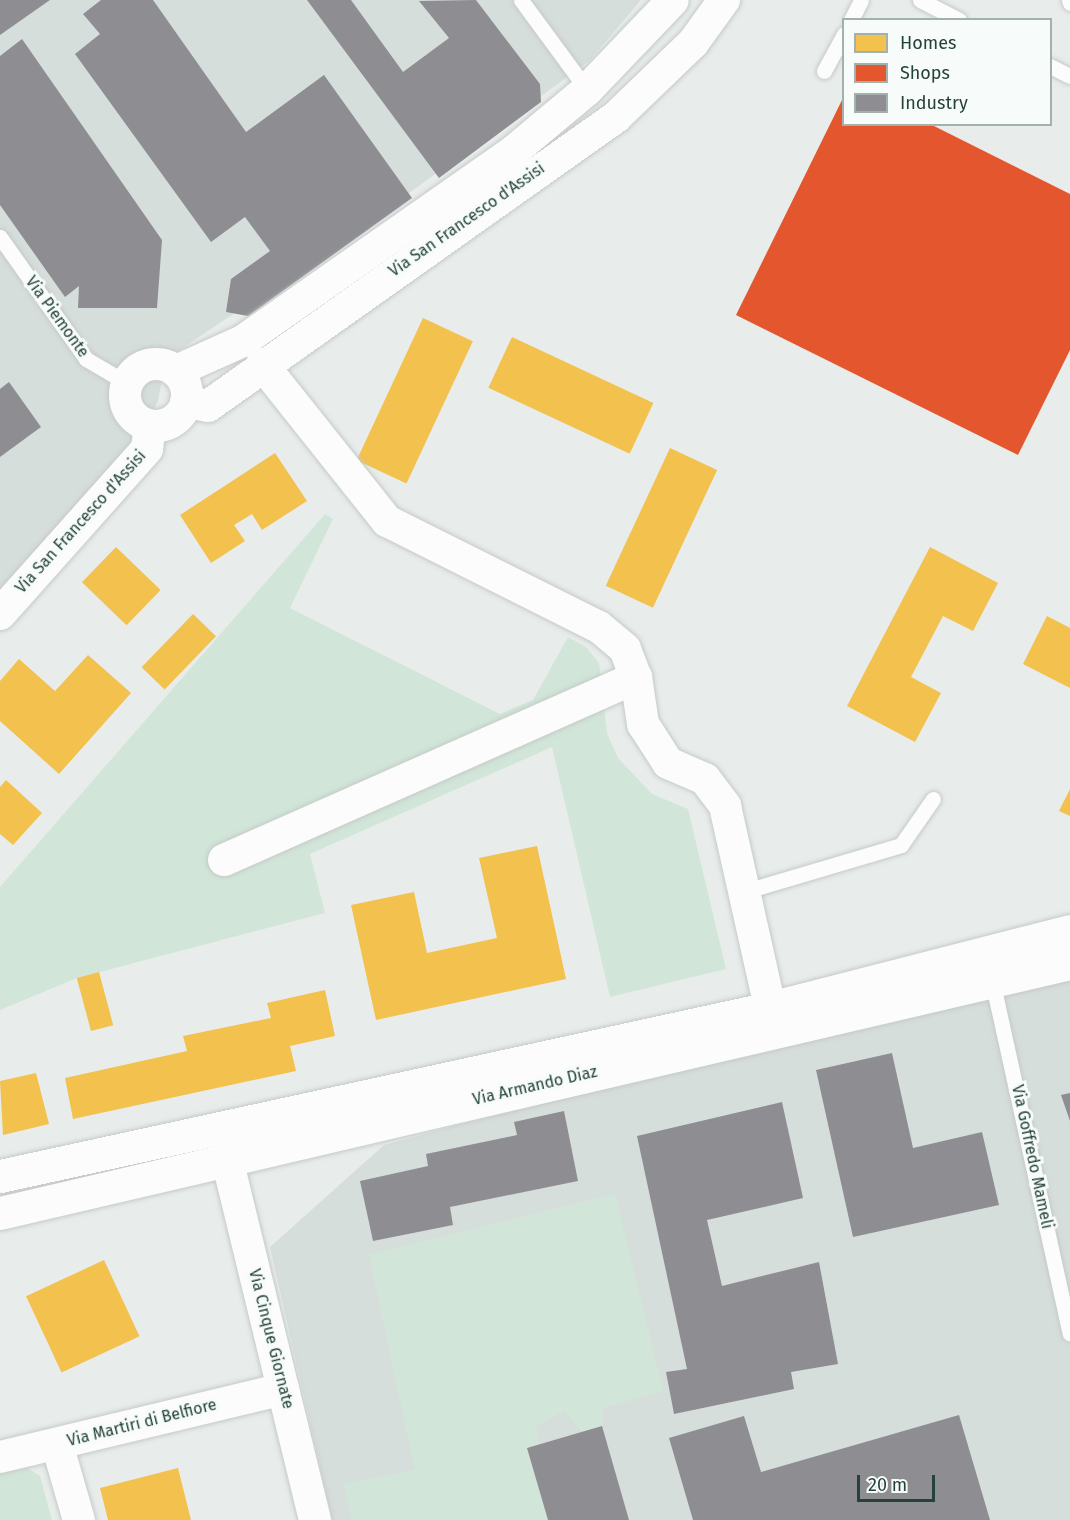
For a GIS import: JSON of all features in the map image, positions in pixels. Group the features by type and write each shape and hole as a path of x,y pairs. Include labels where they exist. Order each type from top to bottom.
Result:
{"street":[{"name":"Via San Francesco d'Assisi","path":"176,372 243,341 513,150 587,90 673,0"},
{"name":"Via San Francesco d'Assisi","path":"186,402 208,406 262,364 616,117 693,43 724,0"},
{"path":"262,364 387,521 599,627 625,649 636,676 643,724 668,763 705,779 725,806 746,891 770,1008"},
{"path":"148,365 176,372 186,388 186,402 172,422 150,426 127,408 128,383 148,365"},
{"name":"Via San Francesco d'Assisi","path":"0,614 147,449 150,426"},
{"path":"224,860 636,676"},
{"name":"Via Armando Diaz","path":"0,1176 770,1008 1070,931"},
{"name":"Via Armando Diaz","path":"0,1213 1070,963"},
{"name":"Via Cinque Giornate","path":"227,1159 315,1520"},
{"name":"Via Martiri di Belfiore","path":"0,1456 283,1389"},
{"path":"57,1444 79,1520"}],"lane":[{"path":"521,0 587,90"},
{"path":"852,18 861,0"},
{"path":"920,0 955,18"},
{"path":"824,71 842,36"},
{"path":"1052,67 1070,76"},
{"name":"Via Piemonte","path":"0,237 86,359 128,383"},
{"path":"746,891 901,845 933,799"},
{"name":"Via Goffredo Mameli","path":"992,980 1070,1334"}],"shaded area":[{"path":"0,0 641,0 589,61 363,227 166,359 158,401 122,468 0,604"},
{"path":"1070,960 1070,1520 332,1520 270,1247 384,1145"}],"green space":[{"path":"325,514 333,519 290,608 500,714 533,700 568,637 586,647 599,663 607,733 618,758 652,794 688,809 726,969 610,997 552,747 310,854 325,913 77,978 0,1010 0,887"},
{"path":"615,1194 663,1391 602,1408 602,1426 583,1432 564,1411 536,1426 548,1520 352,1520 344,1484 415,1470 369,1255"},
{"path":"21,1464 40,1476 52,1520 0,1520 0,1469"}],"building: Homes":[{"path":"423,318 473,341 406,484 357,460"},
{"path":"512,337 653,403 630,454 488,388"},
{"path":"670,448 717,470 653,608 606,586"},
{"path":"275,453 307,501 262,530 252,514 234,525 245,541 211,563 180,515"},
{"path":"116,547 161,590 127,625 82,582"},
{"path":"930,547 998,583 973,631 943,616 911,677 941,693 915,742 847,706"},
{"path":"193,614 216,636 165,689 142,667"},
{"path":"1047,616 1070,628 1070,688 1023,664"},
{"path":"88,655 131,693 59,774 0,721 0,681 19,659 55,691"},
{"path":"6,780 42,813 13,845 0,834 0,787"},
{"path":"1070,789 1070,816 1059,811"},
{"path":"537,846 566,979 376,1020 351,905 414,892 427,953 497,938 479,858"},
{"path":"99,972 113,1025 91,1031 77,978"},
{"path":"325,990 335,1036 290,1046 296,1071 73,1119 65,1078 187,1051 183,1036 271,1018 267,1003"},
{"path":"36,1073 49,1124 3,1135 0,1081"},
{"path":"104,1260 139,1336 62,1372 26,1296"},
{"path":"178,1468 191,1520 108,1520 100,1488"}],"building: Shops":[{"path":"842,100 842,126 934,126 1070,194 1070,350 1018,455 736,315"}],"building: Industry":[{"path":"0,0 50,0 0,35"},
{"path":"101,0 153,0 246,132 324,75 412,198 248,316 226,312 231,279 270,251 245,217 211,242 75,54 100,34 83,14"},
{"path":"307,0 351,0 403,72 449,38 419,1 476,0 540,84 541,102 439,178"},
{"path":"22,39 162,240 157,308 78,308 79,286 65,297 0,205 0,56"},
{"path":"9,382 41,427 0,457 0,389"},
{"path":"892,1053 913,1148 982,1132 999,1205 853,1237 816,1070"},
{"path":"1070,1093 1070,1121 1061,1095"},
{"path":"782,1102 803,1198 707,1220 722,1286 819,1262 838,1364 791,1372 794,1389 674,1414 666,1372 687,1369 637,1136"},
{"path":"564,1111 578,1181 450,1207 453,1225 373,1241 360,1181 428,1166 426,1154 517,1135 514,1122"},
{"path":"959,1415 990,1520 693,1520 669,1438 744,1416 761,1472"},
{"path":"602,1426 629,1520 548,1520 527,1448"}]}
